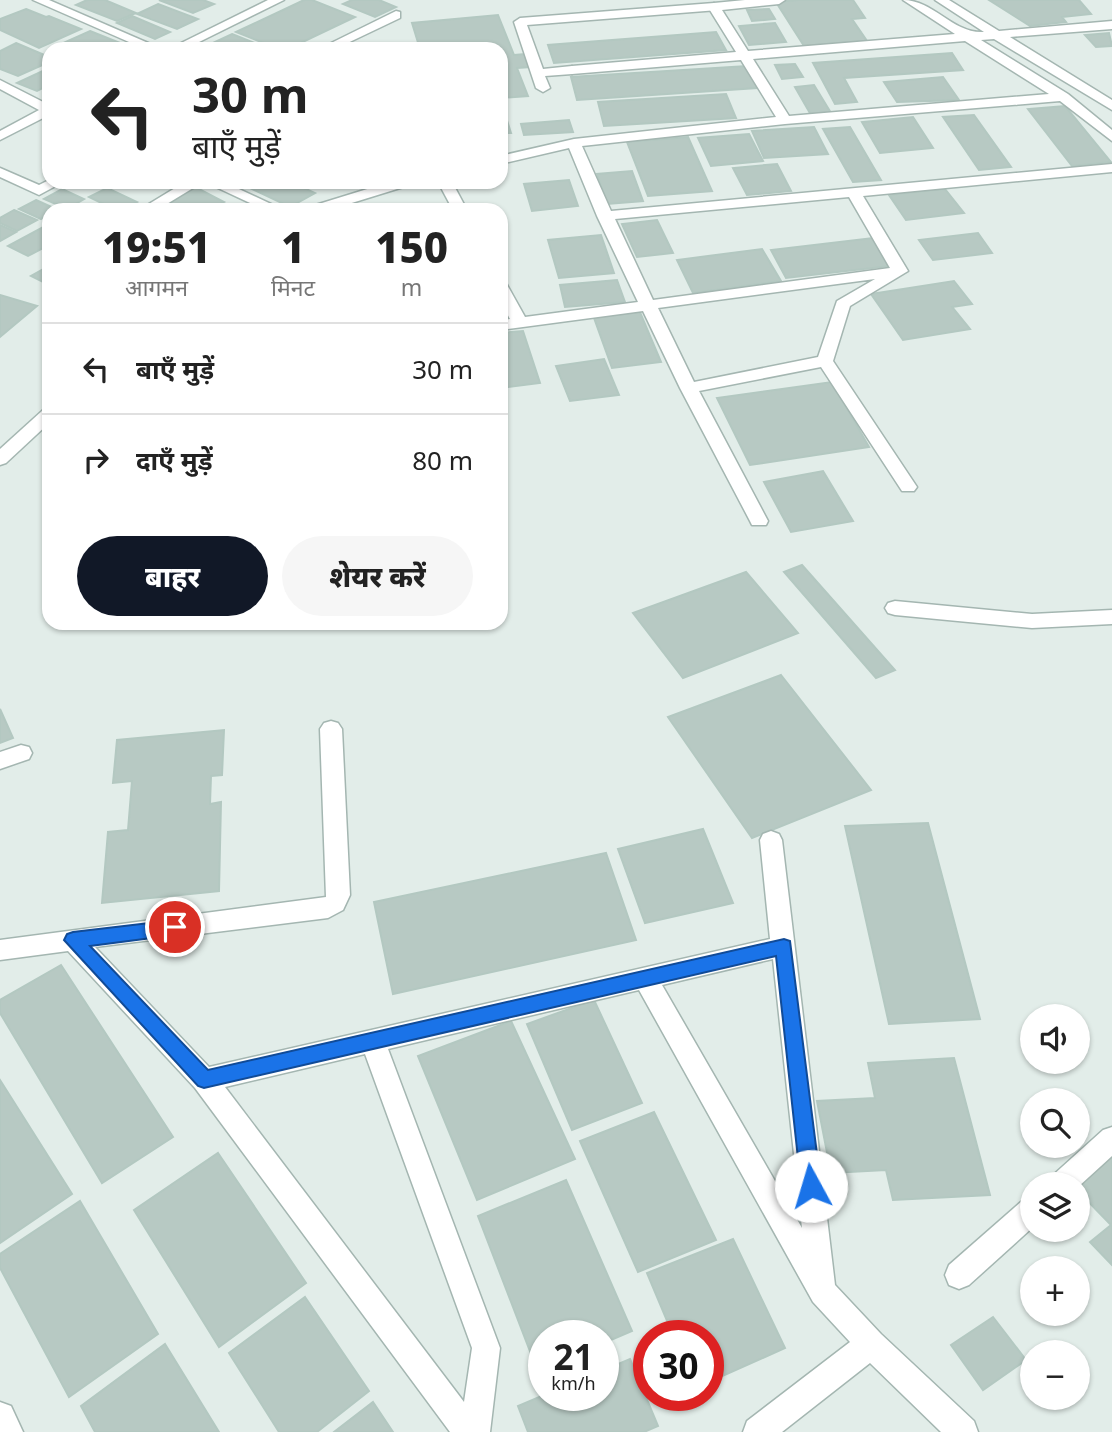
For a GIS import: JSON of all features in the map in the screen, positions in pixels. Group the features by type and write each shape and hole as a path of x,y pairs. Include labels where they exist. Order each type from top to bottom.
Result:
{"street":[{"path":"39,0 139,42"},
{"path":"59,8 77,0"},
{"path":"189,42 278,0"},
{"path":"543,88 520,22 779,0"},
{"path":"909,0 1063,97 1112,137"},
{"path":"941,0 1112,106"},
{"path":"714,7 785,120"},
{"path":"340,42 396,15"},
{"path":"538,73 1112,25"},
{"path":"0,84 42,106"},
{"path":"508,158 574,143 785,120 1063,97"},
{"path":"0,136 42,114"},
{"path":"574,143 604,216 688,388 759,521"},
{"path":"604,216 1112,168"},
{"path":"0,172 39,191 43,189"},
{"path":"158,203 184,189"},
{"path":"228,189 260,203"},
{"path":"332,203 367,189"},
{"path":"853,191 900,271"},
{"path":"508,324 900,271"},
{"path":"825,361 843,304 900,271"},
{"path":"508,300 520,322"},
{"path":"688,388 825,361"},
{"path":"825,361 908,487"},
{"path":"0,459 42,420"},
{"path":"895,608 1032,621 1112,617"},
{"path":"0,950 327,908 335,903 338,895 331,729"},
{"path":"0,761 21,753"},
{"path":"771,840 823,1292"},
{"path":"73,940 204,1080 468,1432"},
{"path":"204,1080 784,946"},
{"path":"645,978 823,1292 871,1344 963,1432"},
{"path":"373,1042 486,1348 475,1432"},
{"path":"1075,1172 1112,1139"},
{"path":"959,1275 1020,1221"},
{"path":"758,1432 871,1344"},
{"path":"0,1417 8,1432"}],"building":[{"path":"87,0 105,0 136,13 117,21 76,5"},
{"path":"159,0 203,0 214,4 193,13"},
{"path":"304,0 312,0 355,17 303,42 261,42 236,32"},
{"path":"352,0 379,0 396,7 375,17 343,4"},
{"path":"853,0 865,18 852,19 867,41 804,46 776,2"},
{"path":"989,0 1079,0 1091,14 1062,17 1066,22 1030,26"},
{"path":"158,4 198,19 177,29 137,14"},
{"path":"26,9 81,29 52,42 42,42 39,48 0,30 0,19"},
{"path":"769,9 775,19 752,21 747,10"},
{"path":"498,15 514,55 525,54 530,67 517,68 528,96 508,97 508,42 418,42 412,23"},
{"path":"132,16 170,32 155,39 117,23"},
{"path":"775,23 786,42 749,45 739,26"},
{"path":"90,31 118,42 66,42"},
{"path":"716,32 726,50 554,63 548,45"},
{"path":"1109,33 1112,46 1096,47 1085,35"},
{"path":"232,34 252,42 215,42"},
{"path":"16,43 42,54 42,65 18,76 0,69 0,51"},
{"path":"952,53 963,70 844,78 857,102 835,104 813,63"},
{"path":"795,64 803,77 782,79 775,65"},
{"path":"747,66 757,88 577,100 571,77"},
{"path":"42,71 42,88 37,91 17,83"},
{"path":"943,77 959,100 897,102 884,82"},
{"path":"814,85 831,113 811,115 795,87"},
{"path":"726,94 736,118 604,126 598,102"},
{"path":"1065,106 1111,162 1072,166 1028,109"},
{"path":"974,115 1011,167 979,170 943,117"},
{"path":"913,117 933,148 880,153 862,122"},
{"path":"569,120 573,132 524,135 521,124"},
{"path":"814,127 828,154 764,158 752,131"},
{"path":"850,127 881,180 853,182 823,129"},
{"path":"749,134 763,161 711,166 698,138"},
{"path":"688,137 712,191 648,196 627,142"},
{"path":"777,164 791,191 747,195 733,168"},
{"path":"632,171 643,201 607,204 597,174"},
{"path":"569,180 578,206 532,211 524,184"},
{"path":"62,189 84,199 77,203 53,203 44,199"},
{"path":"109,189 137,202 101,203 89,197"},
{"path":"191,189 199,189 224,202 169,203 167,202"},
{"path":"252,189 306,189 315,193 297,203 282,203"},
{"path":"945,189 964,213 906,220 889,195"},
{"path":"36,200 43,203 42,218 41,219 19,209"},
{"path":"14,210 37,220 17,231 0,223 0,218"},
{"path":"657,220 673,253 637,257 622,224"},
{"path":"0,225 16,232 0,241"},
{"path":"42,228 42,249 28,256 8,246"},
{"path":"978,233 992,253 933,260 919,240"},
{"path":"601,235 614,273 559,278 548,240"},
{"path":"873,238 890,266 786,278 771,250"},
{"path":"762,249 781,281 693,293 677,260"},
{"path":"42,270 42,282 31,276"},
{"path":"617,280 625,302 565,307 560,285"},
{"path":"954,281 972,304 952,307 970,329 903,340 871,294"},
{"path":"0,295 37,306 0,337"},
{"path":"639,310 661,362 612,368 593,315"},
{"path":"523,331 540,383 508,387 508,332"},
{"path":"604,359 619,395 570,401 556,366"},
{"path":"832,382 869,447 750,465 717,398"},
{"path":"823,471 853,521 791,532 764,482"},
{"path":"802,565 895,670 876,678 784,572"},
{"path":"746,572 798,633 683,678 633,613"},
{"path":"781,675 871,790 752,838 668,717"},
{"path":"0,709 13,738 0,743"},
{"path":"224,730 222,775 211,776 210,804 221,802 219,891 102,903 108,832 128,830 132,781 113,783 117,740"},
{"path":"928,823 980,1019 889,1024 845,826"},
{"path":"703,829 733,903 645,923 618,849"},
{"path":"606,853 636,940 393,994 374,902"},
{"path":"61,965 173,1137 102,1183 0,1013 0,1000"},
{"path":"594,1000 642,1103 572,1130 527,1024"},
{"path":"511,1021 575,1159 477,1200 418,1056"},
{"path":"954,1058 990,1195 893,1200 886,1170 831,1173 817,1101 875,1098 868,1063"},
{"path":"0,1080 72,1194 0,1243"},
{"path":"654,1112 716,1240 638,1272 580,1141"},
{"path":"218,1153 306,1283 219,1347 134,1210"},
{"path":"1112,1155 1112,1265 1090,1242 1111,1225 1090,1203 1090,1174"},
{"path":"566,1180 632,1331 619,1337 619,1320 528,1320 528,1346 478,1216"},
{"path":"80,1201 158,1334 69,1397 0,1268 0,1254"},
{"path":"733,1239 785,1348 724,1375 724,1320 667,1320 647,1273"},
{"path":"305,1297 369,1391 317,1432 279,1432 229,1353"},
{"path":"993,1317 1020,1352 1020,1364 983,1390 951,1345"},
{"path":"165,1344 219,1432 95,1432 81,1406"},
{"path":"630,1359 633,1366 633,1411 652,1411 658,1426 644,1432 528,1432 518,1406 528,1402 528,1411 619,1411 619,1364"},
{"path":"373,1402 393,1432 334,1432"}],"route":[{"path":"175,927 73,940 204,1080 784,946 811,1186"}]}
